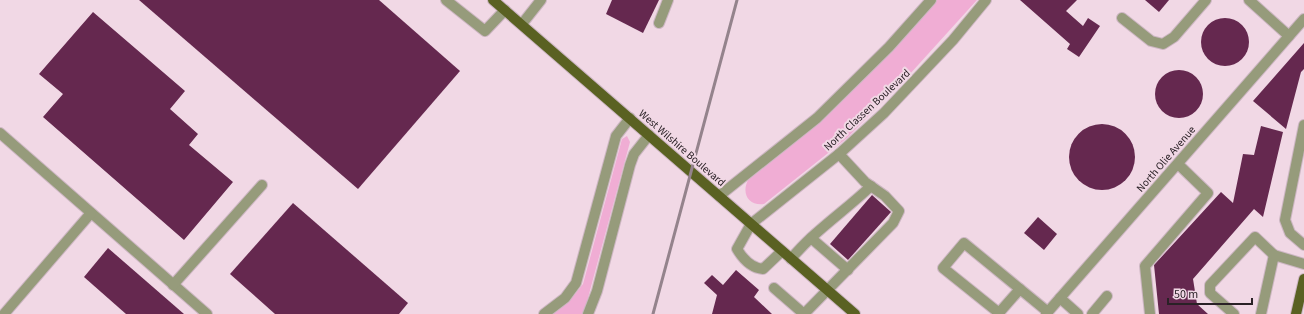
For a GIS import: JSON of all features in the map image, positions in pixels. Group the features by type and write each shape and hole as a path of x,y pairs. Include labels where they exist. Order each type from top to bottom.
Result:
{"main road":[{"name":"West Wilshire Boulevard","path":"494,0 855,314"},
{"path":"1296,314 1304,279"}],"street":[{"path":"446,0 485,31 505,10"},
{"path":"522,24 541,0"},
{"path":"659,23 668,0"},
{"path":"719,196 817,118 889,47 931,0"},
{"name":"North Classen Boulevard","path":"751,224 839,154 884,114 920,76 986,0"},
{"path":"1122,18 1151,41 1163,44 1174,37 1206,0"},
{"path":"1250,0 1289,36"},
{"name":"North Olie Avenue","path":"1047,313 1304,19"},
{"path":"544,314 565,298 576,284 616,136 630,118"},
{"path":"1304,125 1301,157 1285,220 1290,233 1304,245"},
{"path":"0,133 206,314"},
{"path":"588,314 597,291 632,159 634,154 649,135"},
{"path":"774,288 804,314 893,223 899,211 885,196 871,186 839,154"},
{"path":"1150,314 1145,266 1208,193 1178,164"},
{"path":"173,285 262,185"},
{"path":"792,259 803,245 871,186"},
{"path":"8,313 90,212"},
{"path":"751,224 737,249 742,258 757,268 763,269 782,251"},
{"path":"1234,314 1210,293 1210,285 1255,237 1274,255 1304,264"},
{"path":"811,238 848,270"},
{"path":"1020,288 998,314 943,268 964,243 1020,288 1047,313"},
{"path":"1261,314 1274,255"},
{"path":"1092,314 1107,296"},
{"path":"1060,298 1078,314"}],"shaded area":[{"path":"937,0 977,0 909,75 847,138 764,204 750,201 745,190 748,180 799,138 847,95 893,49"},
{"path":"627,136 630,142 583,314 553,314 571,299 583,284 622,139"}],"building":[{"path":"139,0 379,0 460,71 358,189"},
{"path":"612,0 659,0 643,33 606,14"},
{"path":"1020,0 1077,0 1066,11 1083,26 1088,18 1100,26 1079,57 1067,49 1070,44"},
{"path":"1145,0 1169,0 1159,12"},
{"path":"93,12 185,91 170,109 198,134 189,145 233,182 184,240 43,117 63,94 39,74"},
{"path":"1225,18 1234,20 1242,25 1247,33 1249,42 1247,51 1242,59 1234,64 1225,66 1216,64 1208,59 1203,51 1201,42 1203,33 1208,25 1216,20"},
{"path":"1304,43 1304,69 1301,72 1286,129 1253,101"},
{"path":"1179,70 1188,72 1196,77 1201,85 1203,94 1201,103 1196,111 1188,116 1179,118 1170,116 1162,111 1157,103 1155,94 1157,85 1162,77 1170,72"},
{"path":"1102,124 1115,126 1130,139 1133,144 1135,157 1133,170 1120,185 1115,188 1102,190 1089,188 1074,175 1071,170 1069,157 1071,144 1084,129 1089,126"},
{"path":"1261,126 1283,132 1263,217 1254,209 1193,279 1197,304 1208,314 1159,314 1154,265 1221,192 1233,203 1243,154 1254,155"},
{"path":"872,195 891,212 848,260 830,244"},
{"path":"293,203 408,303 399,314 275,314 230,274"},
{"path":"1038,217 1057,234 1044,250 1024,233"},
{"path":"108,248 184,314 126,314 84,277"},
{"path":"736,270 759,290 754,297 772,314 712,314 717,295 704,283 712,275 723,285"}],"railway":[{"path":"653,314 737,0"}]}
